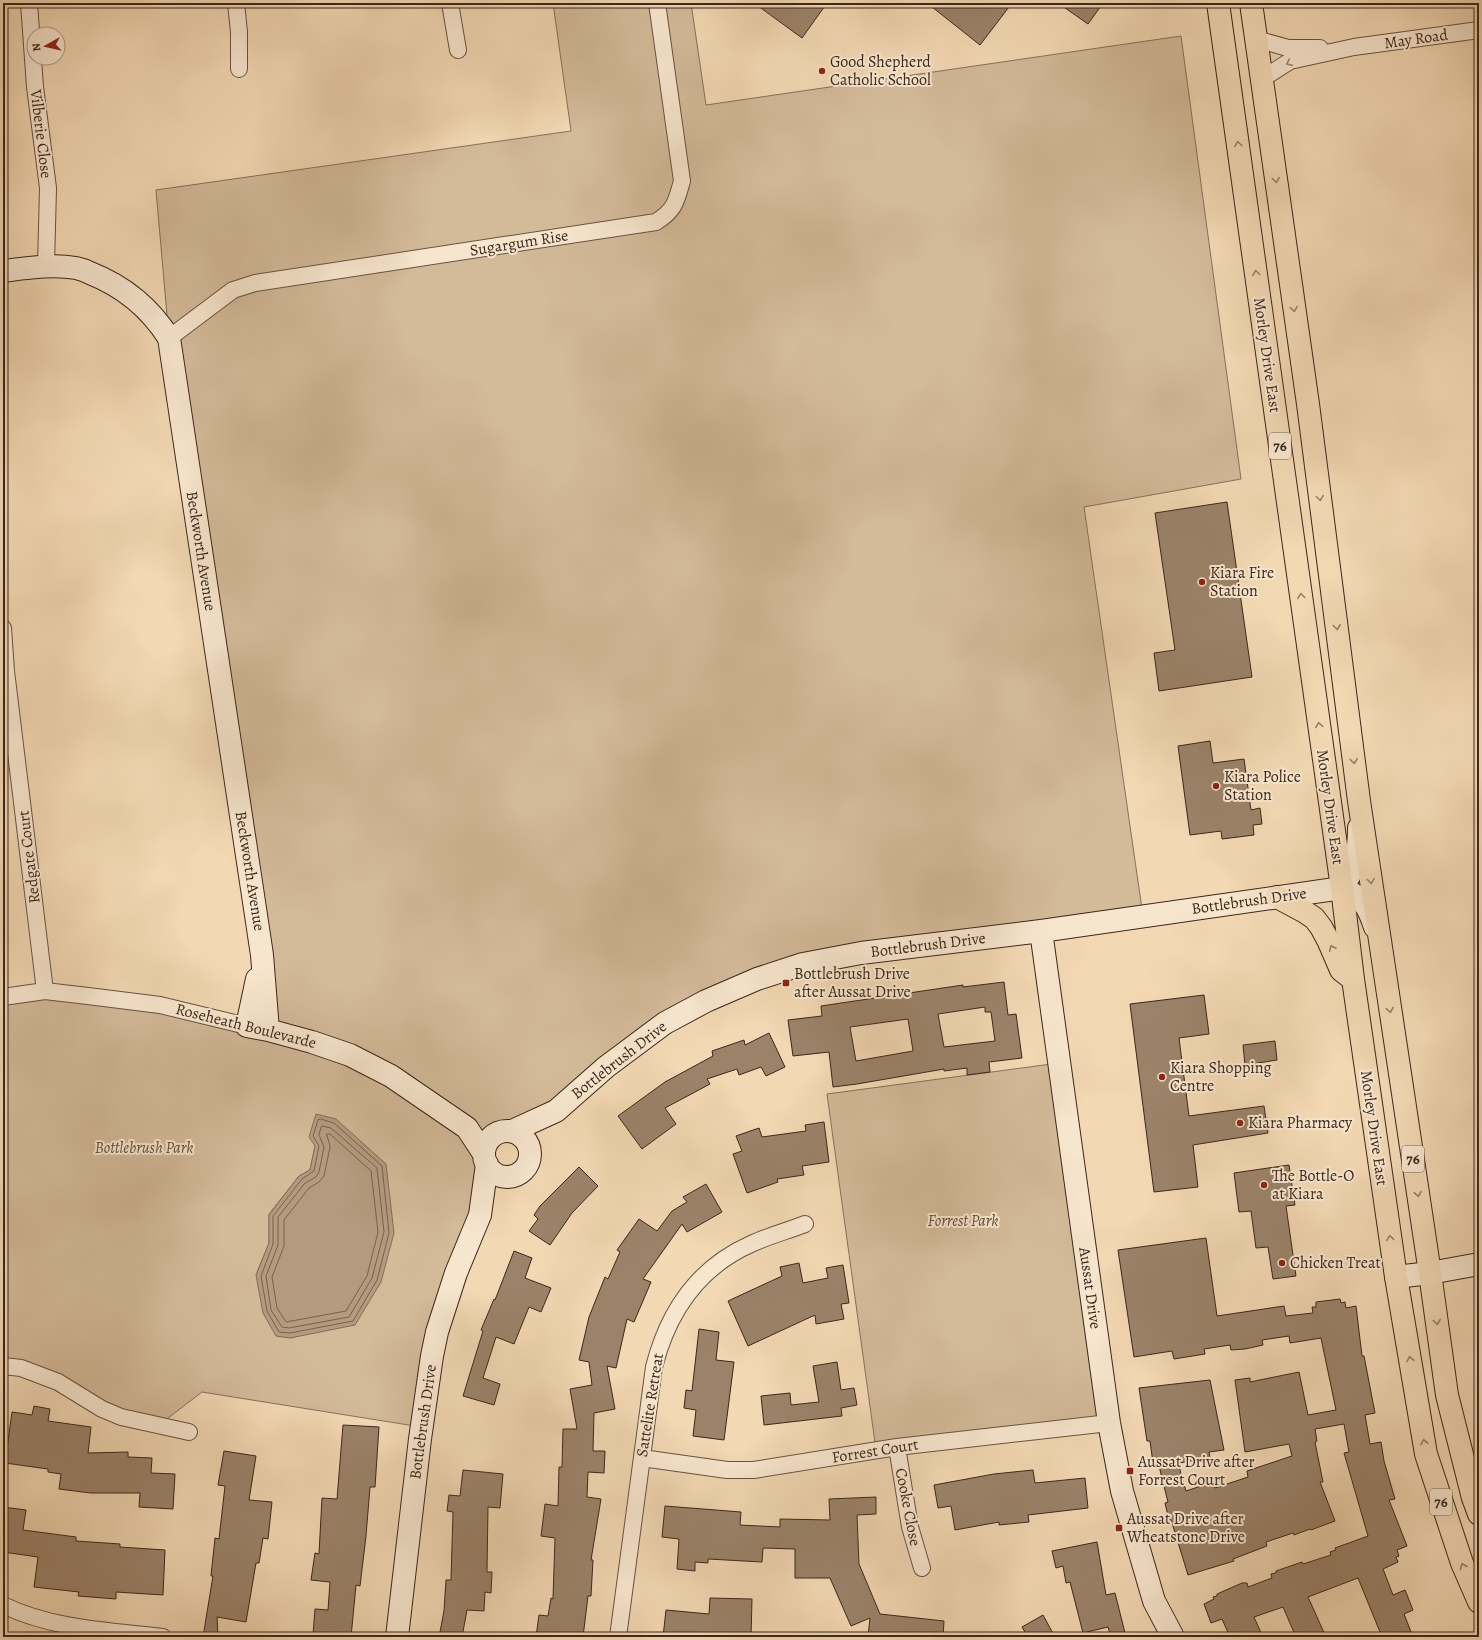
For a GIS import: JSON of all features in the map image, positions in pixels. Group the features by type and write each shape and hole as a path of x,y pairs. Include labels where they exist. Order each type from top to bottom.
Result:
{"main road":[{"name":"Morley Drive East","path":"1218,3 1342,888 1353,979 1396,1277 1426,1454 1462,1563 1479,1602"},
{"name":"Morley Drive East","path":"1251,3 1314,452 1359,801 1447,1395 1473,1498 1479,1514"},
{"path":"1286,489 1293,488 1308,475 1314,452"},
{"path":"1316,703 1326,700 1333,694 1339,674 1341,656"},
{"path":"1277,897 1314,918 1328,940 1341,970 1353,979"}],"street":[{"name":"Vilberie Close","path":"29,3 35,87 48,188 46,266"},
{"path":"236,3 239,32 239,69"},
{"path":"450,3 458,50"},
{"name":"Sugargum Rise","path":"169,338 233,290 255,283 656,222 669,214 676,200 682,181 657,3"},
{"name":"May Road","path":"1262,80 1290,61 1354,47 1479,30"},
{"name":"May Road","path":"1256,39 1288,48 1354,47"},
{"name":"Beckworth Avenue","path":"3,271 46,266 77,268 107,280 135,299 158,321 169,338 262,954 258,1028"},
{"name":"Redgate Court","path":"3,628 6,671 45,991"},
{"path":"1359,801 1359,842 1356,860 1351,875 1342,888 1361,898 1369,909 1380,940"},
{"name":"Bottlebrush Drive","path":"530,1156 556,1111 606,1067 665,1023 706,1001 757,979 803,964 861,953 1041,931 1342,888"},
{"name":"Aussat Drive","path":"1041,931 1109,1424 1122,1491 1154,1600 1173,1637"},
{"name":"Roseheath Boulevarde","path":"3,997 45,991 160,1005 258,1028 350,1055 391,1076 467,1128 485,1159"},
{"name":"Bottlebrush Drive","path":"505,1132 556,1111"},
{"name":"Roseheath Boulevarde","path":"467,1128 505,1132"},
{"path":"505,1132 518,1133 526,1140 529,1145 530,1156 525,1169 520,1173 506,1177 495,1173 485,1159 486,1144 492,1136 505,1132"},
{"name":"Bottlebrush Drive","path":"397,1637 420,1439 432,1356 437,1332 456,1273 480,1215 485,1159"},
{"name":"Bottlebrush Drive","path":"480,1215 501,1192 512,1176"},
{"name":"Sattelite Retreat","path":"618,1637 654,1367 660,1342 684,1298 710,1269 750,1244 805,1224"},
{"path":"1396,1277 1430,1273 1479,1264"},
{"path":"3,1366 21,1368 51,1379 121,1417 189,1432"},
{"name":"Forrest Court","path":"642,1458 727,1470 754,1470 897,1447 1109,1424"},
{"name":"Cooke Close","path":"897,1447 910,1526 922,1568"},
{"path":"3,1605 57,1623 90,1629 163,1637"}],"green space":[{"name":"Bottlebrush Park","path":"553,3 691,3 706,105 1181,36 1241,479 1084,507 1143,916 861,953 706,1001 556,1111 497,1133 468,1128 489,1164 421,1427 202,1392 159,1425 3,1366 3,997 45,991 267,1029 169,338 156,190 571,131","holes":["315,1146 315,1332 290,1338 256,1275 269,1243 269,1214 299,1176 310,1170"]},
{"name":"Forrest Park","path":"1059,1063 1109,1423 876,1450 827,1094"}],"water":[{"path":"316,1114 336,1119 386,1164 394,1233 381,1282 355,1325 290,1338 276,1336 263,1313 256,1275 269,1243 269,1215 299,1176 310,1170 315,1146 309,1137"}],"building":[{"path":"754,3 827,3 802,38"},
{"path":"927,3 1012,3 980,45"},
{"path":"1058,3 1103,3 1088,24"},
{"name":"Kiara Fire Station","path":"1227,502 1252,677 1159,691 1154,653 1175,650 1155,513"},
{"name":"Kiara Police Station","path":"1210,741 1213,763 1244,759 1251,810 1260,808 1262,824 1253,825 1254,835 1222,839 1221,831 1190,835 1178,746"},
{"path":"1004,982 1008,1015 1016,1014 1022,1058 989,1062 990,1072 967,1075 967,1068 944,1071 944,1069 833,1087 829,1052 793,1056 788,1020 822,1016 821,1006 963,985 963,987","holes":["985,1007 985,1012 991,1012 995,1041 944,1047 938,1014","908,1019 913,1051 856,1061 850,1027"]},
{"name":"Kiara Shopping Centre","path":"1204,995 1209,1034 1179,1038 1189,1116 1264,1106 1268,1133 1193,1145 1198,1187 1154,1192 1130,1004"},
{"path":"769,1033 785,1067 766,1076 761,1067 739,1075 737,1069 707,1079 710,1084 665,1108 676,1124 642,1149 618,1116 665,1082 713,1056 712,1051 744,1040 745,1045"},
{"path":"1275,1041 1277,1060 1245,1065 1243,1045"},
{"path":"824,1122 829,1162 802,1166 804,1175 777,1179 778,1182 747,1193 733,1154 742,1151 736,1136 759,1128 762,1137 806,1131 805,1125"},
{"path":"1289,1165 1295,1205 1286,1206 1296,1276 1273,1279 1268,1247 1256,1248 1251,1211 1239,1212 1234,1173"},
{"path":"579,1167 598,1186 572,1213 550,1245 529,1231 538,1219 534,1215 540,1206"},
{"path":"706,1184 722,1212 687,1232 682,1224 643,1279 651,1282 634,1322 627,1319 616,1368 607,1366 615,1409 594,1413 593,1451 605,1451 604,1473 588,1472 587,1497 601,1499 591,1560 593,1560 591,1596 588,1596 583,1637 536,1637 539,1615 548,1616 551,1598 553,1599 555,1538 541,1536 545,1504 558,1506 559,1467 562,1467 563,1429 577,1429 570,1389 592,1385 589,1362 579,1360 589,1317 605,1277 608,1279 620,1252 617,1250 639,1219 657,1231 672,1211 687,1202 683,1197"},
{"path":"1206,1238 1217,1316 1284,1306 1286,1316 1313,1313 1312,1307 1316,1307 1316,1302 1340,1299 1341,1303 1345,1302 1346,1308 1356,1306 1362,1356 1364,1356 1375,1413 1365,1415 1370,1444 1381,1442 1384,1461 1395,1499 1389,1500 1407,1546 1397,1550 1399,1556 1396,1557 1398,1562 1383,1569 1393,1595 1405,1590 1413,1610 1404,1614 1413,1637 1382,1637 1358,1578 1308,1597 1326,1637 1296,1637 1283,1607 1254,1617 1263,1637 1230,1637 1222,1619 1211,1623 1204,1604 1214,1599 1213,1597 1217,1596 1217,1594 1242,1583 1247,1583 1248,1587 1272,1578 1271,1574 1276,1573 1276,1571 1302,1562 1303,1564 1331,1555 1330,1552 1336,1550 1335,1548 1368,1536 1344,1453 1349,1452 1344,1424 1315,1429 1317,1441 1315,1442 1323,1482 1320,1482 1335,1521 1311,1530 1310,1529 1294,1535 1293,1533 1266,1542 1267,1546 1233,1559 1234,1561 1188,1575 1171,1520 1169,1520 1165,1503 1168,1502 1158,1462 1153,1463 1150,1441 1147,1441 1139,1388 1210,1380 1224,1450 1209,1452 1210,1458 1178,1463 1186,1491 1213,1482 1215,1488 1248,1477 1247,1471 1292,1456 1289,1444 1245,1452 1235,1380 1250,1378 1250,1382 1299,1372 1308,1415 1336,1410 1321,1338 1290,1343 1289,1336 1262,1340 1263,1345 1245,1349 1231,1350 1230,1345 1204,1349 1205,1354 1174,1359 1172,1351 1134,1357 1118,1250"},
{"path":"514,1251 532,1258 525,1278 551,1288 541,1312 529,1307 514,1344 496,1337 483,1378 500,1384 494,1405 463,1396 483,1331 481,1330 494,1299 495,1300"},
{"path":"799,1263 803,1283 828,1278 826,1268 843,1265 849,1303 841,1304 844,1319 816,1324 815,1315 748,1346 728,1301 782,1276 780,1267"},
{"path":"699,1329 719,1332 716,1360 734,1362 724,1440 693,1436 696,1410 684,1408 686,1390 692,1391"},
{"path":"837,1362 841,1390 854,1388 857,1405 841,1408 842,1416 764,1425 761,1396 790,1393 791,1405 819,1402 813,1366"},
{"path":"34,1406 50,1409 48,1421 91,1427 88,1453 128,1452 128,1457 152,1458 151,1473 175,1474 173,1509 139,1507 140,1493 91,1493 59,1489 61,1474 48,1472 48,1469 5,1463 12,1412 32,1415"},
{"path":"343,1425 379,1427 375,1487 370,1487 360,1586 356,1585 351,1637 313,1634 315,1609 328,1610 330,1582 311,1580 315,1553 319,1554 322,1498 337,1499"},
{"path":"224,1451 256,1456 249,1500 272,1502 268,1539 263,1538 259,1563 256,1563 246,1622 217,1617 218,1637 203,1637 213,1576 211,1576 215,1538 219,1539 225,1486 218,1485"},
{"path":"463,1470 503,1474 500,1508 488,1507 487,1572 492,1572 491,1593 485,1592 484,1611 467,1610 462,1637 439,1637 444,1611 446,1580 451,1580 453,1512 447,1511 449,1495 460,1496"},
{"path":"1033,1470 1035,1483 1085,1478 1088,1508 1028,1515 1029,1522 999,1525 999,1522 955,1530 951,1506 938,1508 934,1485 994,1474"},
{"path":"876,1497 876,1514 857,1515 859,1564 880,1614 944,1621 943,1637 868,1637 870,1618 851,1626 830,1578 795,1578 795,1549 763,1548 762,1562 708,1559 708,1563 695,1562 695,1571 677,1569 679,1539 662,1537 665,1506 741,1512 740,1525 780,1527 780,1519 830,1520 829,1499"},
{"path":"3,1507 26,1510 23,1530 76,1537 76,1541 120,1544 120,1547 165,1550 163,1595 116,1592 116,1599 78,1596 79,1592 34,1587 38,1557 3,1552"},
{"path":"1097,1542 1106,1595 1115,1593 1125,1633 1111,1637 1108,1627 1083,1633 1070,1582 1066,1583 1063,1566 1056,1568 1052,1551"},
{"path":"710,1598 752,1599 751,1637 663,1637 666,1610 709,1614"},
{"path":"1043,1615 1055,1637 1028,1637 1022,1627"}],"place":[{"name":"Good Shepherd Catholic School","path":"822,71"},
{"name":"Kiara Fire Station","path":"1202,582"},
{"name":"Kiara Police Station","path":"1216,786"},
{"name":"Bottlebrush Drive after Aussat Drive","path":"786,983"},
{"name":"Kiara Shopping Centre","path":"1162,1077"},
{"name":"Kiara Pharmacy","path":"1240,1123"},
{"name":"The Bottle-O at Kiara","path":"1264,1185"},
{"name":"Chicken Treat","path":"1282,1263"},
{"name":"Aussat Drive after Forrest Court","path":"1130,1471"},
{"name":"Aussat Drive after Wheatstone Drive","path":"1119,1528"}]}
